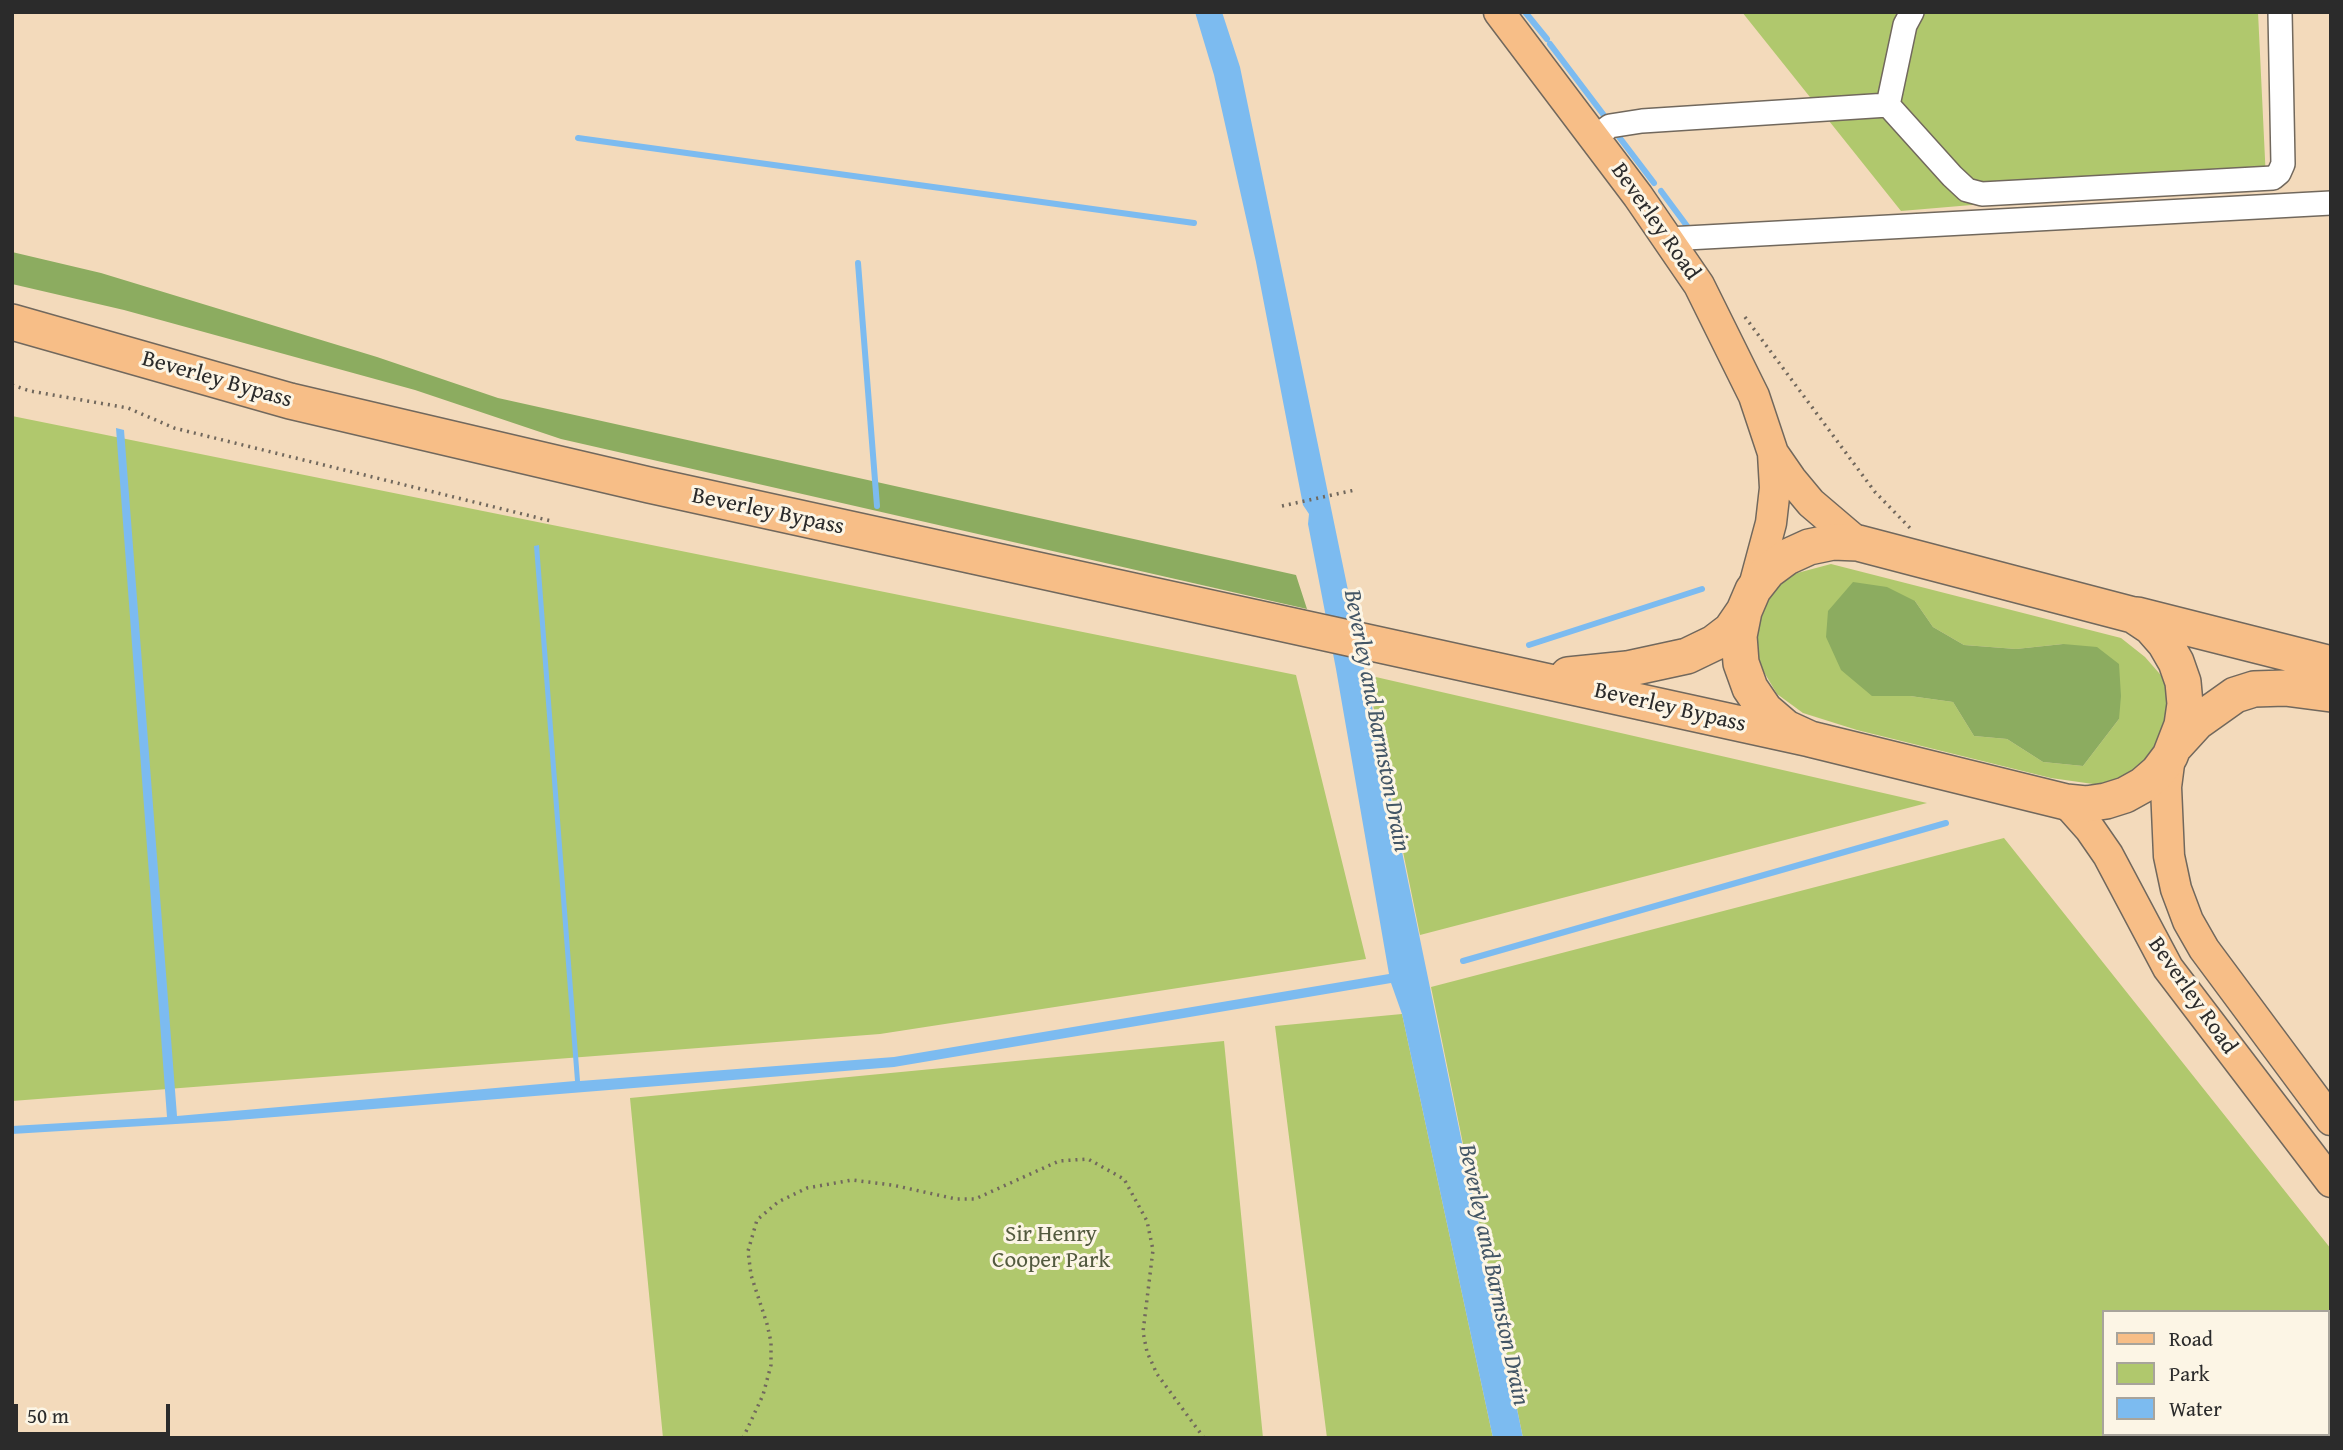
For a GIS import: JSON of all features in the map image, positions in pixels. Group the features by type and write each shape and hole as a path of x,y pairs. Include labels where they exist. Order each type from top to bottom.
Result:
{"highway":[{"name":"Beverley Bypass","path":"12,321 290,401 649,485 1810,739"},
{"name":"Beverley Bypass","path":"1530,677 1627,669 1687,656 1714,643 1731,630 1768,571 1787,557 1810,547 1833,542 1858,544 2331,664"},
{"path":"1749,601 1739,636 1741,663 1750,688 1765,710 1786,728 1810,739 2066,802 2086,804 2106,801 2143,785 2158,772 2197,722 2235,695 2254,689 2285,688 2331,694"},
{"path":"2133,615 2151,627 2165,643 2183,682 2185,704 2182,725 2173,751"}],"main road":[{"name":"Beverley Road","path":"1499,12 1668,239 1699,285 1754,396 1773,453 1775,488 1772,523 1749,601"},
{"name":"Beverley Road","path":"1773,453 1811,503 1858,544"},
{"name":"Beverley Road","path":"2173,751 2166,787 2169,856 2176,889 2188,922 2204,949 2331,1120"},
{"name":"Beverley Road","path":"2066,802 2108,855 2168,968 2331,1182"}],"lane":[{"path":"1888,105 1905,25 1912,12"},
{"path":"1888,105 1952,177 1967,190 1982,194 2273,178 2283,164 2280,12"},
{"path":"1594,138 1610,126 1642,121 1888,105"},
{"path":"1668,239 2331,203"}],"path":[{"path":"1740,312 1875,492 1910,528"},
{"path":"12,385 30,391 128,408 174,428 551,521"},
{"path":"1282,506 1355,490"},
{"path":"743,1438 763,1395 771,1365 771,1342 751,1275 748,1251 757,1220 778,1202 807,1188 852,1180 956,1199 975,1199 1059,1161 1088,1158 1124,1179 1147,1221 1153,1250 1143,1332 1147,1352 1157,1374 1204,1438"}],"green space":[{"path":"1742,12 2258,12 2266,180 1901,211"},
{"path":"12,252 101,273 377,357 498,398 1296,575 1307,609 561,439 415,390 124,310 12,284"},
{"path":"12,416 1296,675 1366,959 880,1034 12,1101"},
{"path":"1831,564 2121,638 2145,657 2166,681 2166,714 2160,741 2139,770 2100,785 2051,778 1857,730 1803,713 1777,694 1758,662 1755,630 1765,598 1786,576","holes":["1915,601 1933,627 1964,645 2016,649 2063,644 2119,719 2083,766 2043,762 2007,739 1974,736 1953,702 1910,696 1872,695"]},
{"path":"1853,582 1887,587 1915,601 1933,627 1964,645 2016,649 2063,644 2097,647 2119,664 2119,719 2083,766 2043,762 2007,739 1974,736 1953,702 1910,696 1872,696 1841,670 1826,637 1828,611"},
{"path":"1367,675 1927,803 1420,935"},
{"path":"2004,838 2331,1249 2331,1438 1523,1438 1431,987"},
{"path":"1402,1014 1493,1438 1327,1438 1275,1026"},
{"name":"Sir Henry Cooper Park","path":"1224,1041 1263,1438 663,1438 630,1098"}],"water":[{"path":"1195,12 1222,12 1240,67 1523,1438 1493,1438 1402,1014 1391,983 894,1067 225,1121 12,1134 12,1126 167,1117 116,428 124,430 177,1116 575,1081 534,546 539,545 580,1081 894,1057 1389,974 1308,524 1309,514 1303,505 1256,262 1214,75"}],"waterway":[{"path":"1525,12 1547,39"},
{"path":"1550,44 1606,118"},
{"path":"1616,133 1654,183"},
{"path":"578,138 1194,223"},
{"path":"1661,191 1687,226"},
{"path":"858,263 877,506"},
{"path":"1529,645 1702,589"},
{"path":"1463,961 1946,823"}],"water label":[{"name":"Beverley and Barmston Drain","path":"1376,721"},
{"name":"Beverley and Barmston Drain","path":"1493,1275"}]}
